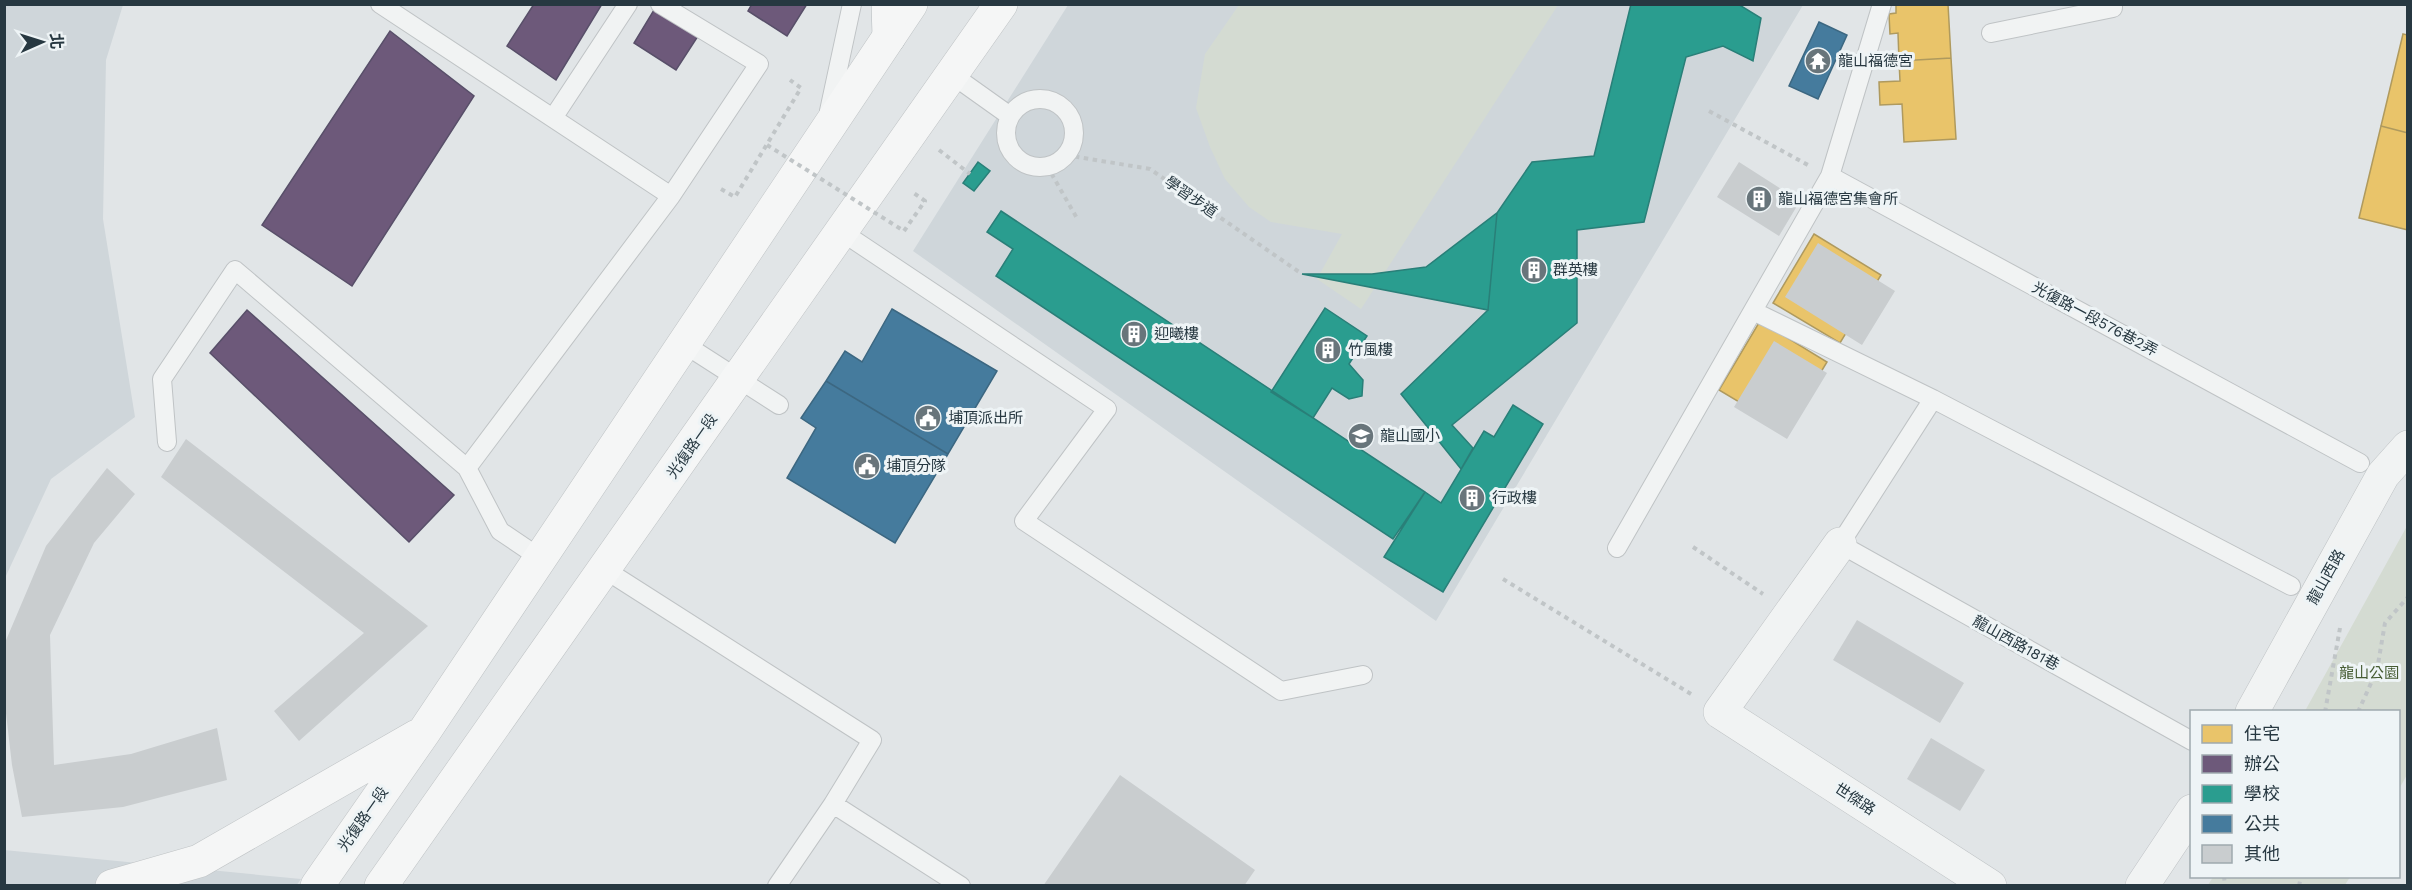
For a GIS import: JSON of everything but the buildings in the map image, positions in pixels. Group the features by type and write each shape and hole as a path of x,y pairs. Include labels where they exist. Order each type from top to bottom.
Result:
{"main road":[{"path":"888,4 889,37"},
{"name":"光復路一段","path":"317,885 424,732 911,4"},
{"name":"光復路一段","path":"381,885 1001,4"},
{"path":"112,885 198,861 424,732"}],"street":[{"name":"龍山西路","path":"2253,710 2383,475 2408,447"},
{"path":"1720,712 1840,544"},
{"name":"世傑路","path":"1720,712 1990,885"},
{"path":"2142,885 2190,814"}],"lane":[{"path":"552,118 628,4"},
{"path":"467,468 671,196 759,64 660,4"},
{"path":"824,134 852,4"},
{"path":"1617,548 1830,176 1881,4"},
{"path":"1991,33 2114,8 2113,4"},
{"path":"380,5 671,196"},
{"path":"951,74 1010,116"},
{"path":"1038,99 1049,100 1059,105 1072,122 1074,134 1066,155 1047,166 1036,167 1016,158 1006,138 1006,126 1017,107 1038,99"},
{"name":"光復路一段576巷2弄","path":"1830,176 2360,463"},
{"path":"842,232 1107,409 1024,521 1281,691 1362,675"},
{"path":"166,442 162,379 235,270 467,468 500,531 540,558"},
{"path":"1753,311 1933,399 2291,586"},
{"path":"684,344 779,405"},
{"path":"1840,544 1933,399"},
{"name":"龍山西路181巷","path":"1840,544 2190,740"},
{"path":"604,569 872,740 833,804 777,885"},
{"path":"833,804 961,885"}],"path":[{"path":"721,189 735,197 801,88 790,80"},
{"path":"1709,111 1830,176"},
{"path":"767,144 904,231 925,201 907,188"},
{"path":"937,148 970,174"},
{"name":"學習步道","path":"1066,155 1150,169 1302,274"},
{"path":"1047,166 1078,220"},
{"path":"1694,547 1791,613"},
{"path":"1503,579 1720,712"},
{"path":"2358,710 2377,670 2385,622 2408,597"},
{"path":"2325,710 2340,628"}],"shaded area":[{"path":"5,4 123,5 106,60 103,219 135,417 51,479 5,578"},
{"name":"龍山國小","path":"1068,5 1803,5 1436,621 913,251"},
{"path":"4,850 301,879 296,886 5,885"}],"green space":[{"path":"1239,5 1558,5 1361,309 1317,279 1342,234 1271,222 1249,207 1225,179 1210,147 1196,108 1205,54"},
{"name":"龍山公園","path":"2407,526 2408,773 2400,787 2400,710 2306,710"},
{"path":"2212,878 2349,878 2345,885 2208,885"}],"place":[{"name":"龍山福德宮","path":"1818,61"},
{"name":"龍山福德宮集會所","path":"1759,199"},
{"name":"群英樓","path":"1534,270"},
{"name":"迎曦樓","path":"1134,334"},
{"name":"竹風樓","path":"1328,350"},
{"name":"埔頂派出所","path":"928,418"},
{"name":"龍山國小","path":"1361,436"},
{"name":"埔頂分隊","path":"867,466"},
{"name":"行政樓","path":"1472,498"}]}
